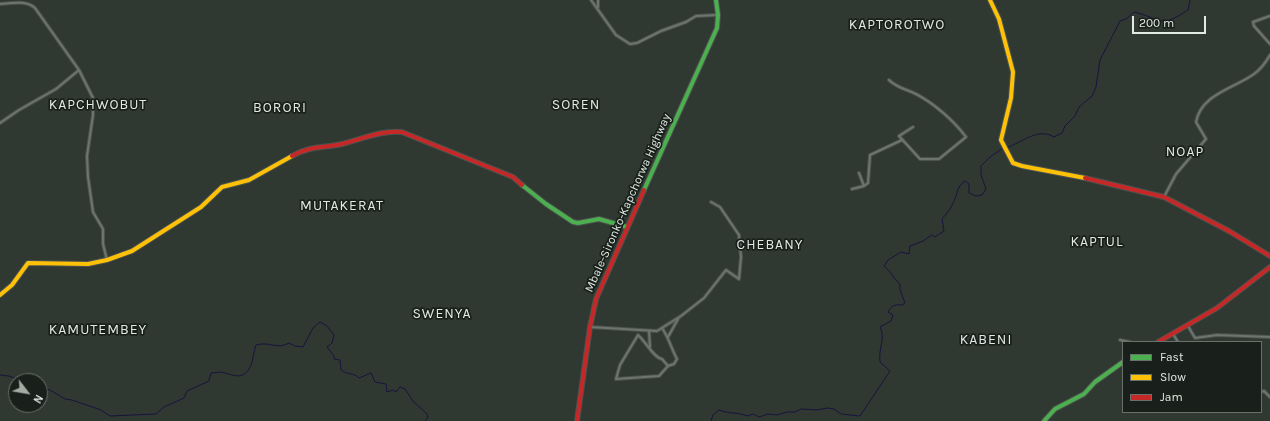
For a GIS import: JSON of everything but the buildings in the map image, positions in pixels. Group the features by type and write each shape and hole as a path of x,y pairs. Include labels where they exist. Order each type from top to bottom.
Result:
{"street":[{"path":"591,0 598,8"},
{"path":"598,0 600,14 616,35 630,44 638,43 661,31 686,22 696,16 718,15"},
{"name":"Mbale-Sironko-Kapchorwa Highway","path":"577,421 590,327 603,281 714,34 718,15 716,0"},
{"path":"990,0 999,19 1013,72 1011,98 1002,130 1002,143 1010,159 1017,165 1066,173 1164,197 1229,231 1270,256"},
{"path":"0,4 23,2 32,4 79,70 94,104 87,156 88,177 93,212 103,229 102,244 107,260"},
{"path":"1270,16 1253,22 1254,26 1270,44"},
{"path":"1164,197 1176,174 1206,139 1196,122 1202,109 1218,93 1255,73 1270,55"},
{"path":"0,123 19,110 56,89 79,70"},
{"path":"889,80 894,86 917,95 953,122 966,138 939,159 920,159 899,136 913,127"},
{"path":"0,295 12,285 22,268 28,263 35,262 72,265 88,264 107,260 132,251 201,207 222,188 249,180 300,150 341,144 392,130 402,132 513,177 546,204 575,222 599,219 627,227"},
{"path":"852,189 864,186 868,183 870,155 902,140"},
{"path":"859,173 864,186"},
{"path":"590,327 657,331 678,318 704,298 726,270 739,279 741,257 739,235 720,207 710,202"},
{"path":"1160,341 1188,326 1221,305 1270,267"},
{"path":"668,337 678,318"},
{"path":"1188,326 1195,338 1217,335 1270,337"},
{"path":"662,328 668,337 671,349 677,359 674,364 668,366 659,376 616,379 620,365 638,335 650,348 652,353 659,359 662,359 668,366"},
{"path":"649,331 650,348"},
{"path":"1173,334 1177,341"},
{"path":"1120,340 1125,341"},
{"path":"1044,421 1055,409 1084,394 1094,382 1122,363"},
{"path":"1262,392 1264,391 1270,397"}],"waterway":[{"path":"1006,148 1036,135 1048,134 1054,137 1062,133 1065,126 1075,116 1079,107 1092,96 1096,87 1100,60 1120,21 1126,19 1134,12 1161,21 1166,21 1179,16 1188,10 1190,0"},
{"path":"711,421 713,415 719,410 747,416 753,414 759,417 768,414 777,415 787,412 795,412 801,409 817,410 827,408 834,409 841,414 860,416 890,371 880,362 882,339 882,331 880,327 891,321 893,315 888,312 890,308 895,305 902,305 905,303 900,290 900,284 884,266 888,260 901,252 909,254 910,246 923,241 932,235 935,237 944,231 942,219 955,200 962,183 965,181 969,184 969,193 976,196 982,195 986,189 981,175 981,166 990,157 1003,148"},
{"path":"48,390 65,399 101,410 110,416 156,414 164,407 184,398 187,391 209,381 211,373 221,372 236,376 246,373 250,367 256,345 266,344 280,346 289,343 295,346 303,347 313,328 320,322 327,326 334,335 332,343 327,347 334,356 334,359 340,360 341,370 359,378 371,373 375,382 386,384 387,392 393,390 396,392 400,387 405,389 413,401 427,414 428,417 425,421"},
{"path":"0,375 8,376"}],"traffic: fast":[{"path":"644,190 717,28 718,15 716,0"},
{"path":"522,185 546,204 573,222 578,223 599,219 627,227"},
{"path":"1044,421 1055,409 1084,394 1095,382 1122,363"}],"traffic: slow":[{"path":"990,0 999,19 1013,72 1011,98 1001,140 1013,163 1085,178"},
{"path":"0,295 12,285 28,263 88,264 107,260 132,251 201,207 222,187 249,180 292,156"}],"traffic: jam":[{"path":"292,156 304,150 342,144 387,132 402,132 513,177 522,185"},
{"path":"1085,178 1164,197 1229,231 1270,256"},
{"path":"577,421 590,327 596,299 644,190"},
{"path":"1160,341 1217,308 1270,267"}],"district":[{"name":"KAPTOROTWO","path":"897,25"},
{"name":"KAPCHWOBUT","path":"98,105"},
{"name":"SOREN","path":"576,105"},
{"name":"BORORI","path":"280,108"},
{"name":"NOAP","path":"1185,152"},
{"name":"MUTAKERAT","path":"342,206"},
{"name":"KAPTUL","path":"1097,242"},
{"name":"CHEBANY","path":"770,245"},
{"name":"SWENYA","path":"442,314"},
{"name":"KAMUTEMBEY","path":"98,330"},
{"name":"KABENI","path":"986,340"}]}
